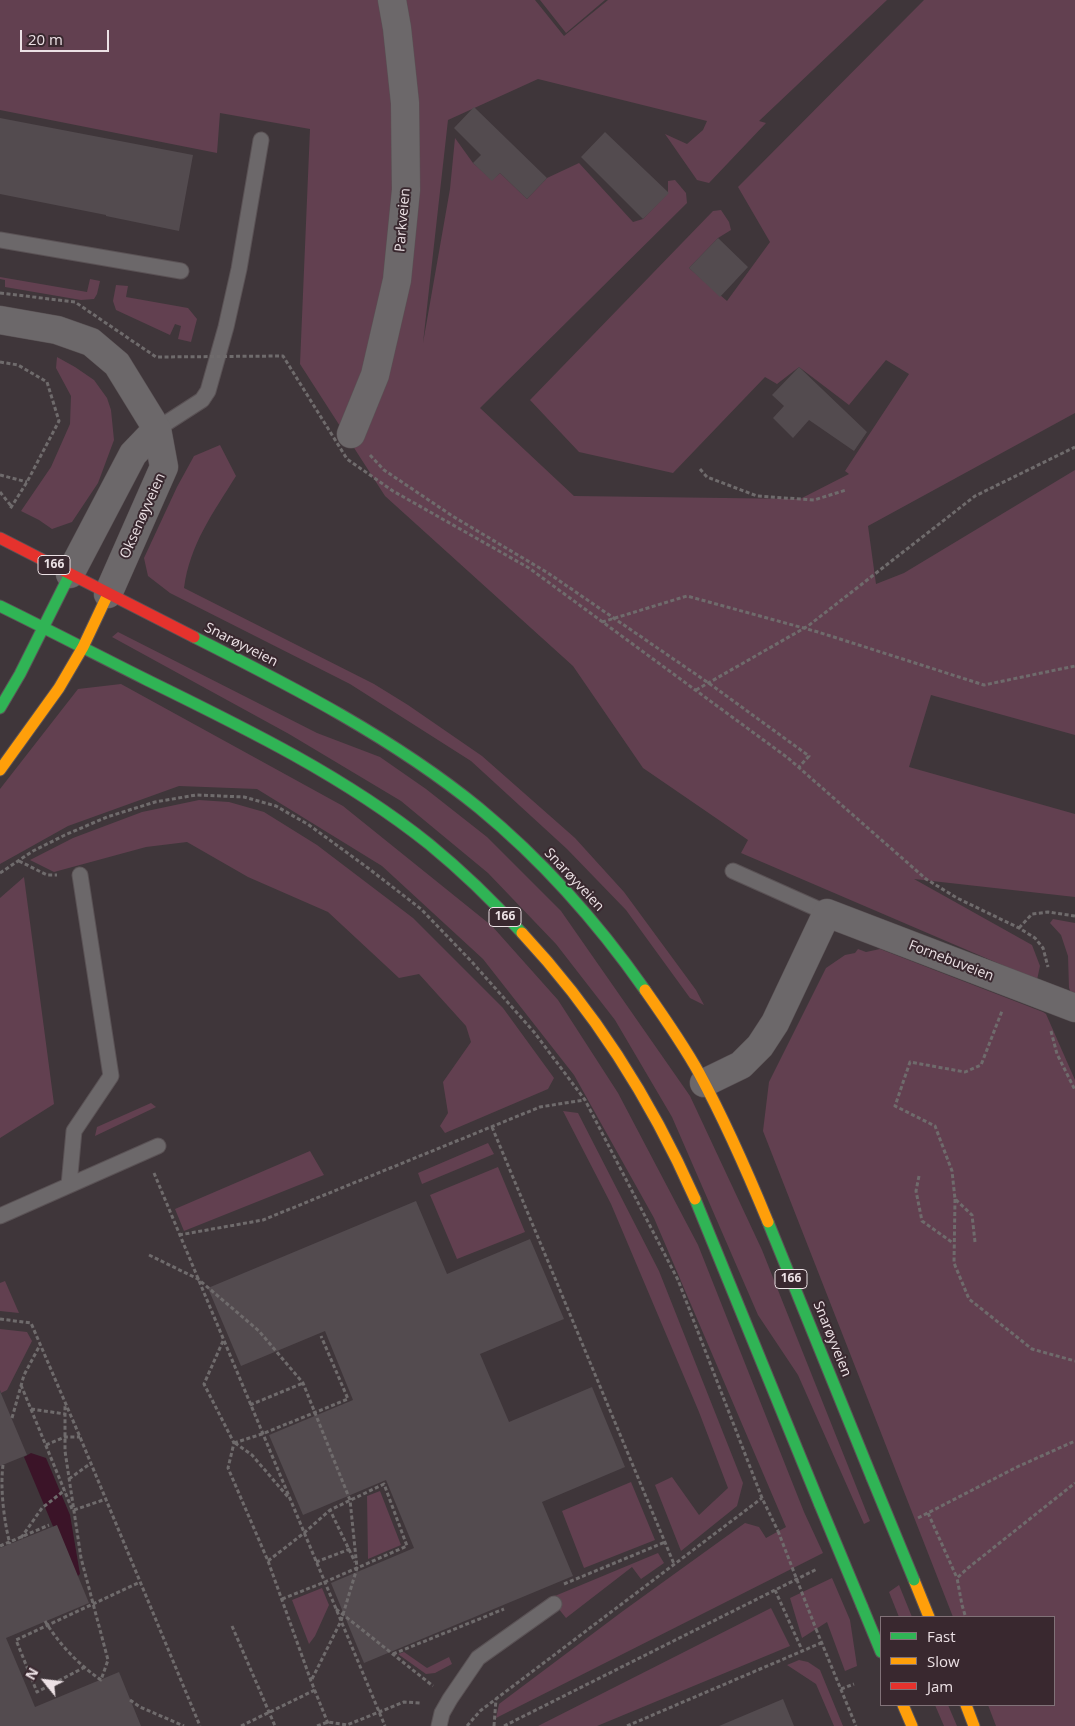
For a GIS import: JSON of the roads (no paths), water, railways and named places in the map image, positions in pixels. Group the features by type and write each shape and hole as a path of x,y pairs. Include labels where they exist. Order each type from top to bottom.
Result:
{"main road":[{"name":"Snarøyveien","path":"0,538 238,660 369,731 427,769 481,809 538,862 587,915 641,984 684,1048 722,1116 929,1616"},
{"path":"0,708 20,674 70,574"},
{"name":"Oksenøyveien","path":"0,770 59,688 83,648 108,594"},
{"name":"166","path":"0,606 274,743 337,781 394,819 443,856 493,903 546,961 607,1041 636,1086 673,1154 705,1220 880,1650"},
{"path":"903,1706 912,1726"},
{"path":"966,1706 974,1726"}],"street":[{"name":"Parkveien","path":"351,434 375,375 397,280 406,190 405,103 392,0"},
{"path":"0,320 57,330 91,342 117,364 157,429 133,454 70,574"},
{"name":"Oksenøyveien","path":"108,594 164,467 157,429"},
{"path":"704,1084 741,1065 760,1046 775,1023 827,914"},
{"name":"Fornebuveien","path":"827,914 1075,1008"}],"lane":[{"path":"157,429 202,400 208,391 226,327 239,269 261,140"},
{"path":"0,240 181,271"},
{"name":"Fornebuveien","path":"733,872 827,914"},
{"path":"69,1185 74,1131 111,1076 80,875"},
{"path":"0,1216 152,1149"},
{"path":"440,1720 450,1699 478,1658 554,1604"}]}
